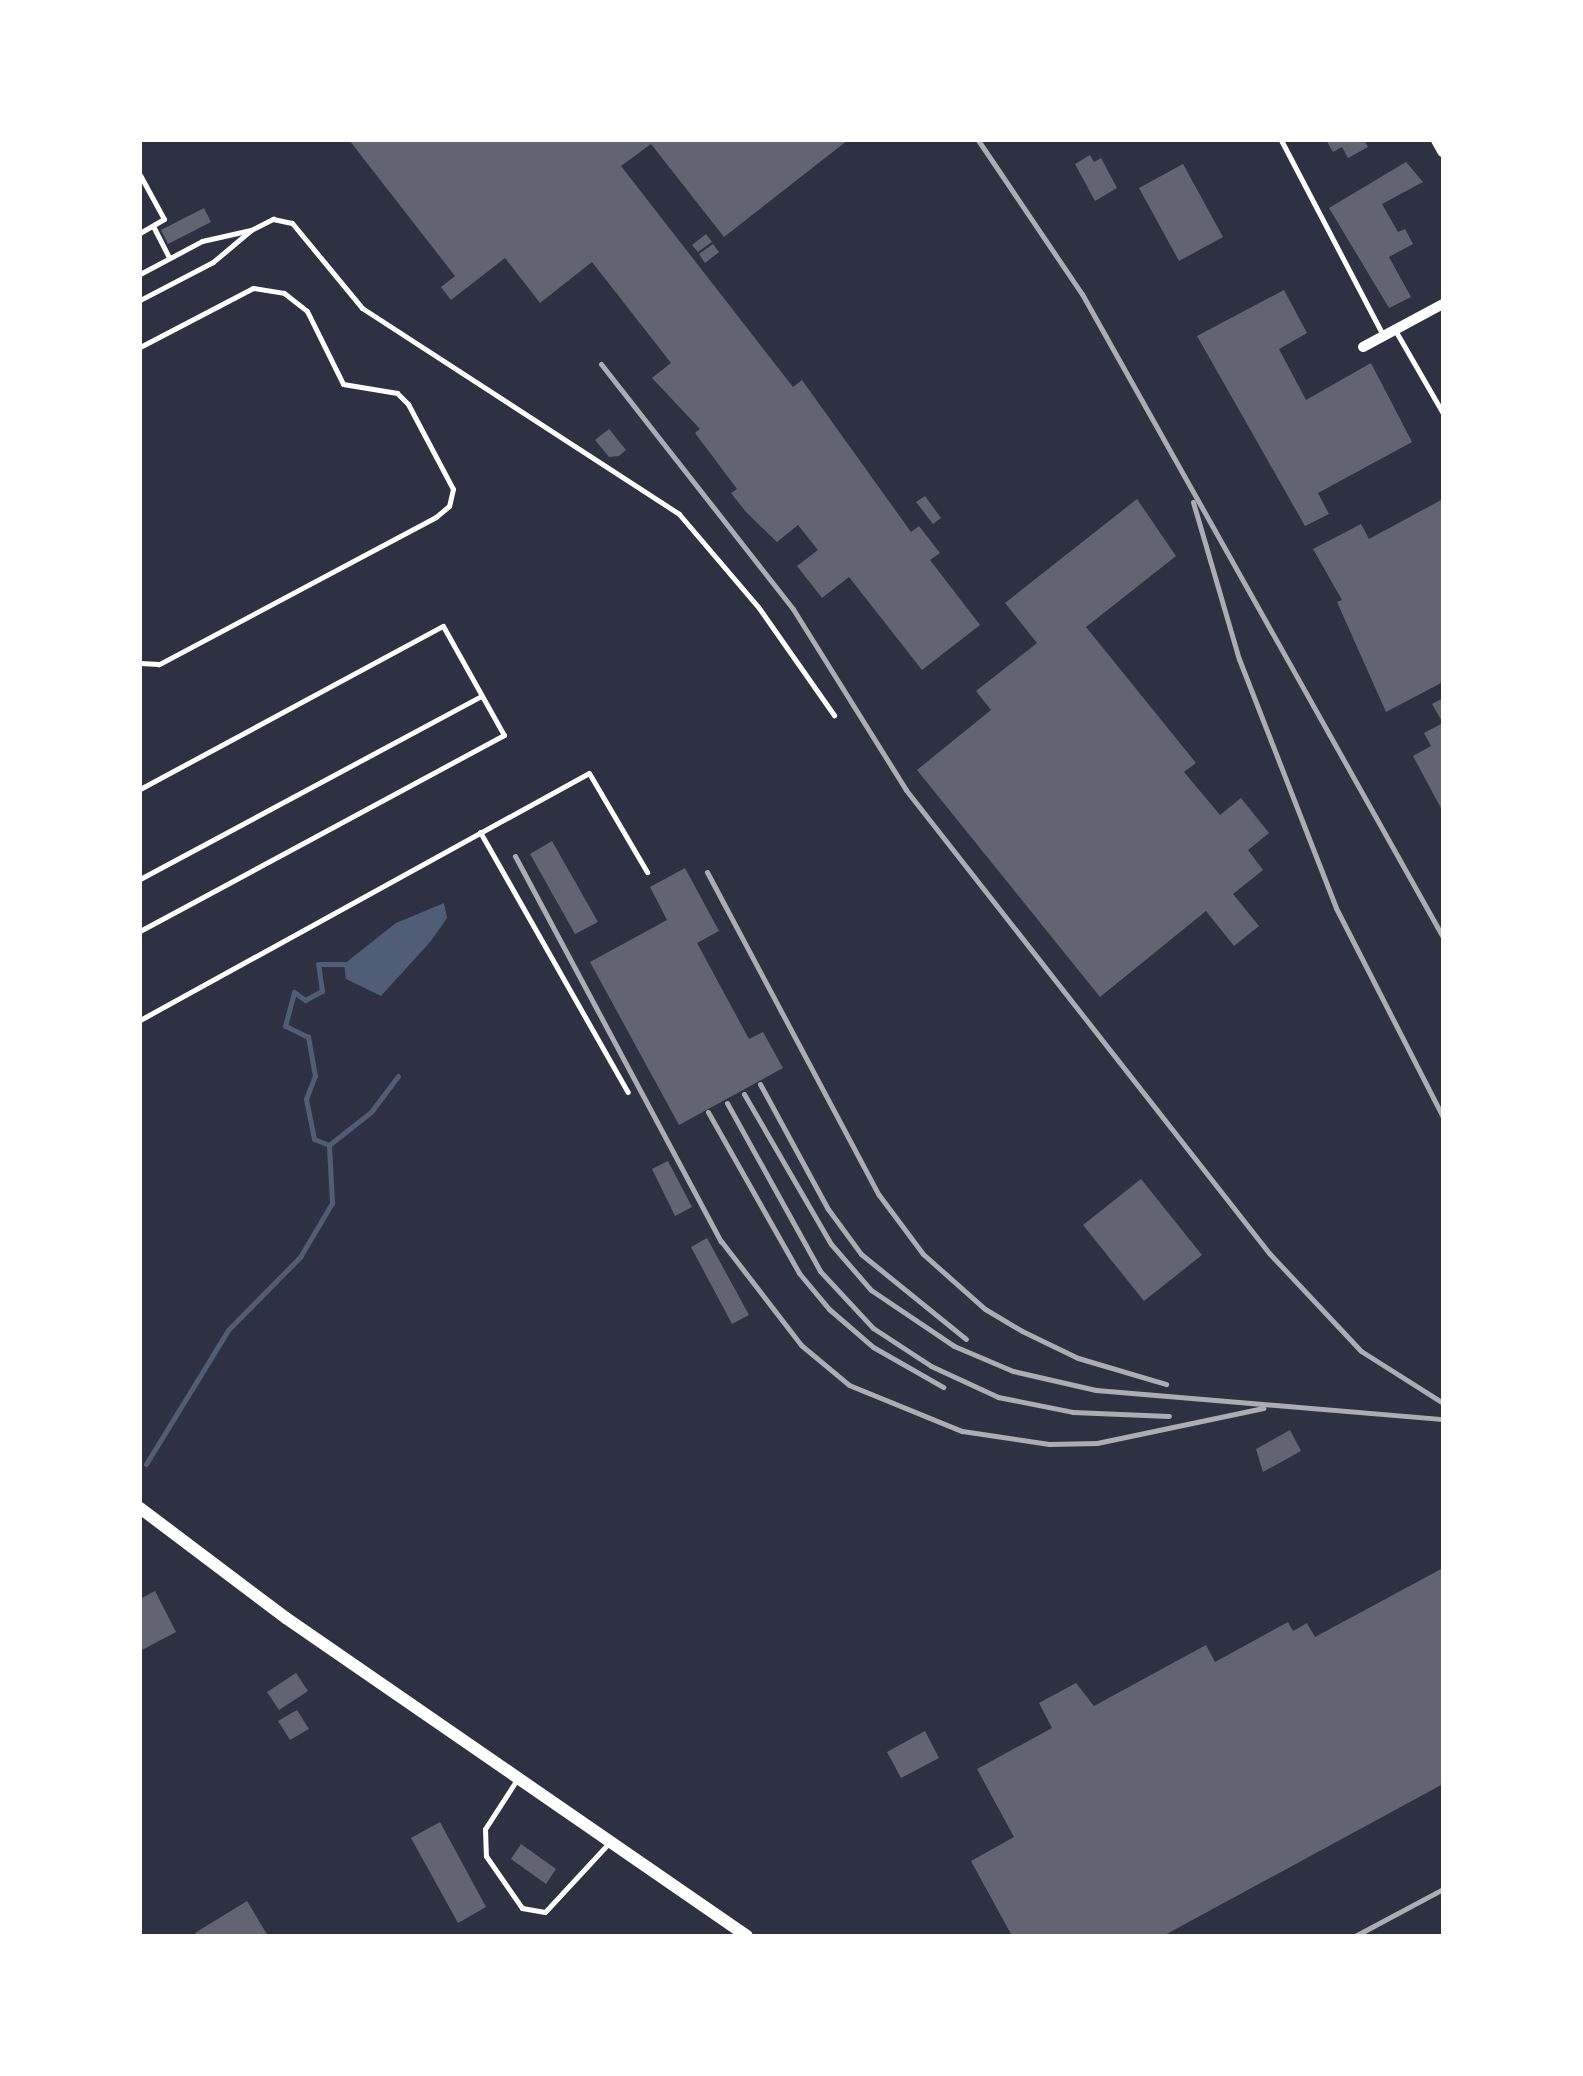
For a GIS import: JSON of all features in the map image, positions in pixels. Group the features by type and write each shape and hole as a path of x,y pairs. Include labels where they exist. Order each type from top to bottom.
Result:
{"street":[{"path":"1437,140 1443,152"},
{"path":"1364,348 1443,304"},
{"path":"140,1508 517,1778 747,1936"}],"lane":[{"path":"1281,140 1384,337"},
{"path":"140,175 164,220 140,233"},
{"path":"140,300 213,262 251,230 273,219 292,223 362,308 679,514 759,608 834,715"},
{"path":"152,226 169,258"},
{"path":"140,274 202,241 251,230"},
{"path":"140,347 252,288 284,293 308,311 343,384 398,394 408,404 453,488 449,506 436,517 158,664 140,663"},
{"path":"1395,330 1443,413"},
{"path":"140,789 443,626 504,736 140,931"},
{"path":"140,878 482,696"},
{"path":"140,1020 588,774 647,872"},
{"path":"480,832 628,1092"},
{"path":"517,1778 485,1828 486,1856 522,1908 546,1912 609,1841"}],"water":[{"path":"444,903 447,918 381,996 346,979 344,964 396,923"}],"building":[{"path":"349,140 848,140 724,237 651,144 621,166 793,387 802,380 911,532 919,526 940,553 930,560 980,625 922,670 849,577 822,598 797,566 818,550 798,525 777,542 731,493 737,489 695,433 700,429 652,378 671,363 592,262 540,303 505,258 451,300 441,287 455,276"},
{"path":"1326,140 1364,140 1368,147 1348,158 1342,147 1333,152"},
{"path":"1090,155 1094,162 1101,158 1117,188 1095,201 1075,164"},
{"path":"1406,162 1423,182 1382,204 1398,232 1405,229 1413,244 1389,257 1411,297 1389,308 1329,208"},
{"path":"1183,164 1223,237 1179,261 1139,188"},
{"path":"204,208 211,222 168,244 161,230"},
{"path":"706,234 712,242 698,252 692,245"},
{"path":"713,244 719,252 705,263 699,254"},
{"path":"1284,290 1307,333 1279,349 1306,400 1371,363 1412,442 1318,493 1329,514 1305,526 1197,336"},
{"path":"609,429 626,450 619,456 609,457 595,440"},
{"path":"925,496 941,518 933,524 916,502"},
{"path":"1137,499 1176,556 1086,627 1196,763 1184,772 1220,815 1241,798 1269,833 1248,850 1263,870 1233,894 1259,926 1234,946 1206,911 1100,997 917,770 991,710 976,691 1037,643 1005,603"},
{"path":"1443,499 1443,682 1386,712 1337,602 1342,600 1313,549 1361,524 1369,539"},
{"path":"1443,698 1443,723 1432,704"},
{"path":"1443,723 1443,812 1413,756 1431,746 1424,733"},
{"path":"552,841 598,922 575,934 530,854"},
{"path":"685,868 719,931 697,943 749,1039 763,1032 783,1068 679,1125 590,962 667,920 650,887"},
{"path":"668,1161 692,1207 675,1216 652,1169"},
{"path":"1141,1179 1202,1255 1144,1301 1083,1225"},
{"path":"707,1238 749,1315 732,1324 691,1247"},
{"path":"1290,1430 1301,1451 1263,1472 1256,1449"},
{"path":"1443,1568 1443,1784 1163,1936 1012,1936 971,1861 1014,1837 977,1769 1052,1728 1039,1703 1076,1683 1094,1706 1206,1645 1215,1662 1288,1622 1293,1631 1307,1623 1315,1637"},
{"path":"155,1591 176,1632 140,1651 140,1599"},
{"path":"296,1673 308,1691 279,1710 267,1692"},
{"path":"297,1710 309,1729 290,1740 278,1721"},
{"path":"925,1731 939,1758 901,1778 887,1752"},
{"path":"440,1822 486,1907 458,1923 411,1838"},
{"path":"521,1844 556,1869 546,1884 511,1859"},
{"path":"247,1901 268,1936 195,1933"}],"waterway":[{"path":"329,1145 314,1139 306,1099 315,1076 308,1037 285,1026 294,992 305,1000 322,991 318,964 344,964"},
{"path":"329,1145 371,1112 398,1076"},
{"path":"146,1464 228,1330 300,1257 332,1203 329,1145"}],"railway":[{"path":"978,140 1082,294 1443,937"},
{"path":"601,364 793,609 906,790 1269,1253 1361,1351 1443,1403"},
{"path":"1193,502 1239,659 1336,908 1443,1117"},
{"path":"515,856 721,1241 801,1345 849,1385 962,1431 1049,1444 1097,1443 1263,1408"},
{"path":"707,872 879,1195 923,1254 985,1309 1022,1331 1078,1358 1166,1384"},
{"path":"760,1084 828,1209 861,1254 966,1339"},
{"path":"744,1094 831,1244 871,1290 954,1346 1013,1371 1096,1390 1443,1419"},
{"path":"727,1103 820,1271 873,1328 931,1366 998,1397 1073,1412 1169,1416"},
{"path":"708,1112 799,1273 829,1309 873,1347 943,1387"},
{"path":"1355,1936 1443,1889"}]}
